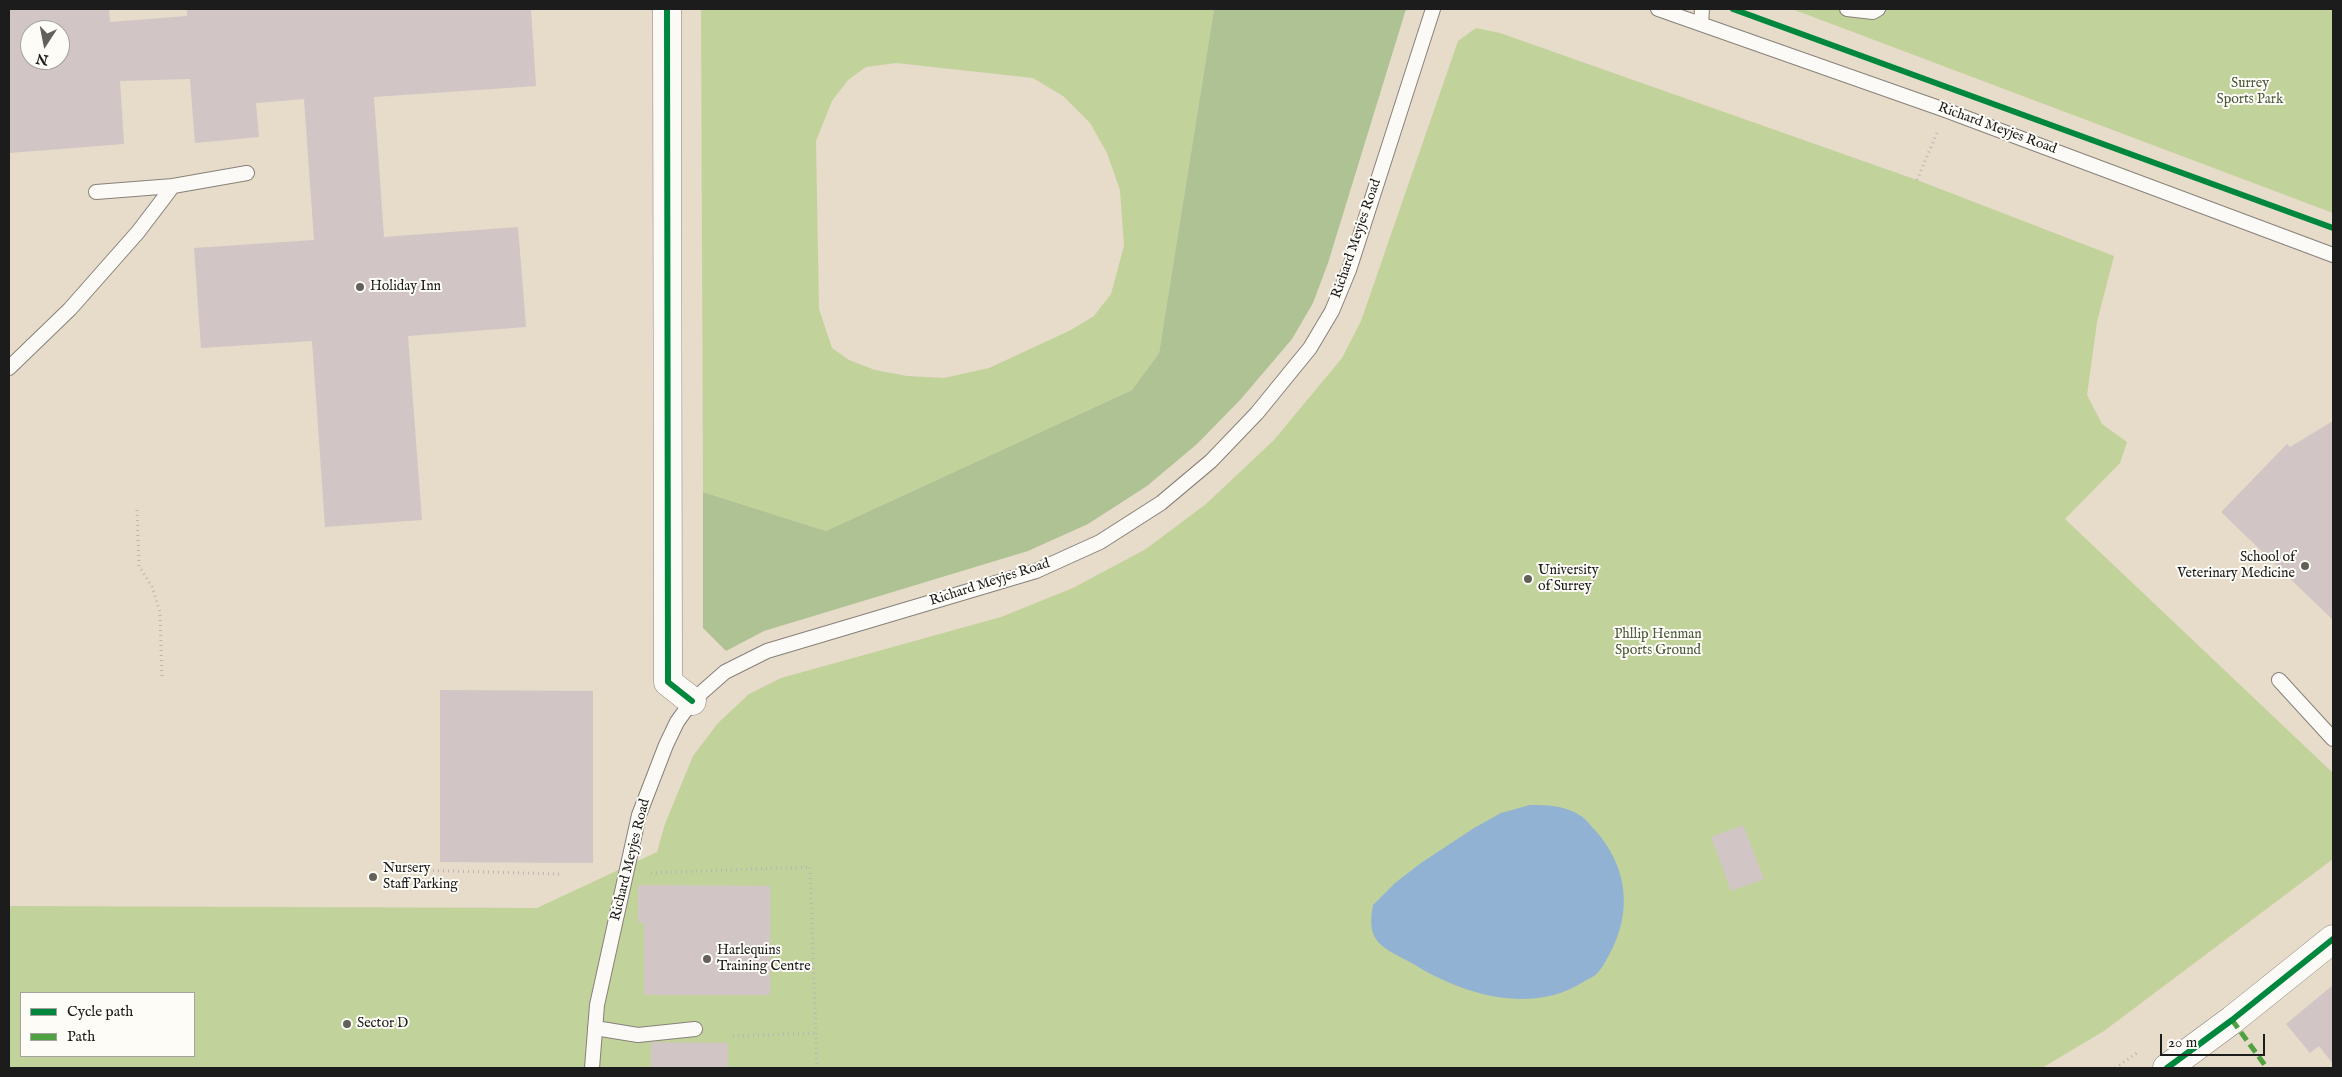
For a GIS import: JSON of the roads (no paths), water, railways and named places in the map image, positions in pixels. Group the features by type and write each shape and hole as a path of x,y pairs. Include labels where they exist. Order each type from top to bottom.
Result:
{"street":[{"path":"667,9 668,682 692,701"},
{"path":"2166,1068 2232,1020 2333,939"}],"lane":[{"name":"Richard Meyjes Road","path":"592,1068 597,1005 639,815 666,745 692,701 725,672 767,651 1036,571 1092,545 1161,503 1211,461 1257,413 1310,348 1332,311 1348,270 1433,9"},
{"name":"Richard Meyjes Road","path":"1658,9 1945,110 2333,255"},
{"path":"1701,24 1702,9"},
{"path":"1847,9 1873,12 1878,9"},
{"path":"96,192 173,186 248,173"},
{"path":"9,368 70,309 138,232 173,186"},
{"path":"2279,680 2333,739"},
{"path":"595,1028 638,1035 695,1029"}],"water":[{"path":"1530,805 1562,808 1575,812 1588,822 1614,858 1623,890 1622,922 1617,939 1609,955 1602,968 1596,974 1563,992 1542,997 1520,999 1498,997 1476,992 1434,976 1394,954 1379,943 1372,929 1373,905 1395,883 1421,863 1474,828 1501,813"}],"place":[{"name":"Holiday Inn","path":"360,287"},
{"name":"School of Veterinary Medicine","path":"2305,566"},
{"name":"University of Surrey","path":"1528,579"},
{"name":"Nursery Staff Parking","path":"373,877"},
{"name":"Harlequins Training Centre","path":"707,959"},
{"name":"Sector D","path":"347,1024"}],"park label":[{"name":"Surrey Sports Park","path":"2250,92"},
{"name":"Phllip Henman Sports Ground","path":"1658,644"}]}
